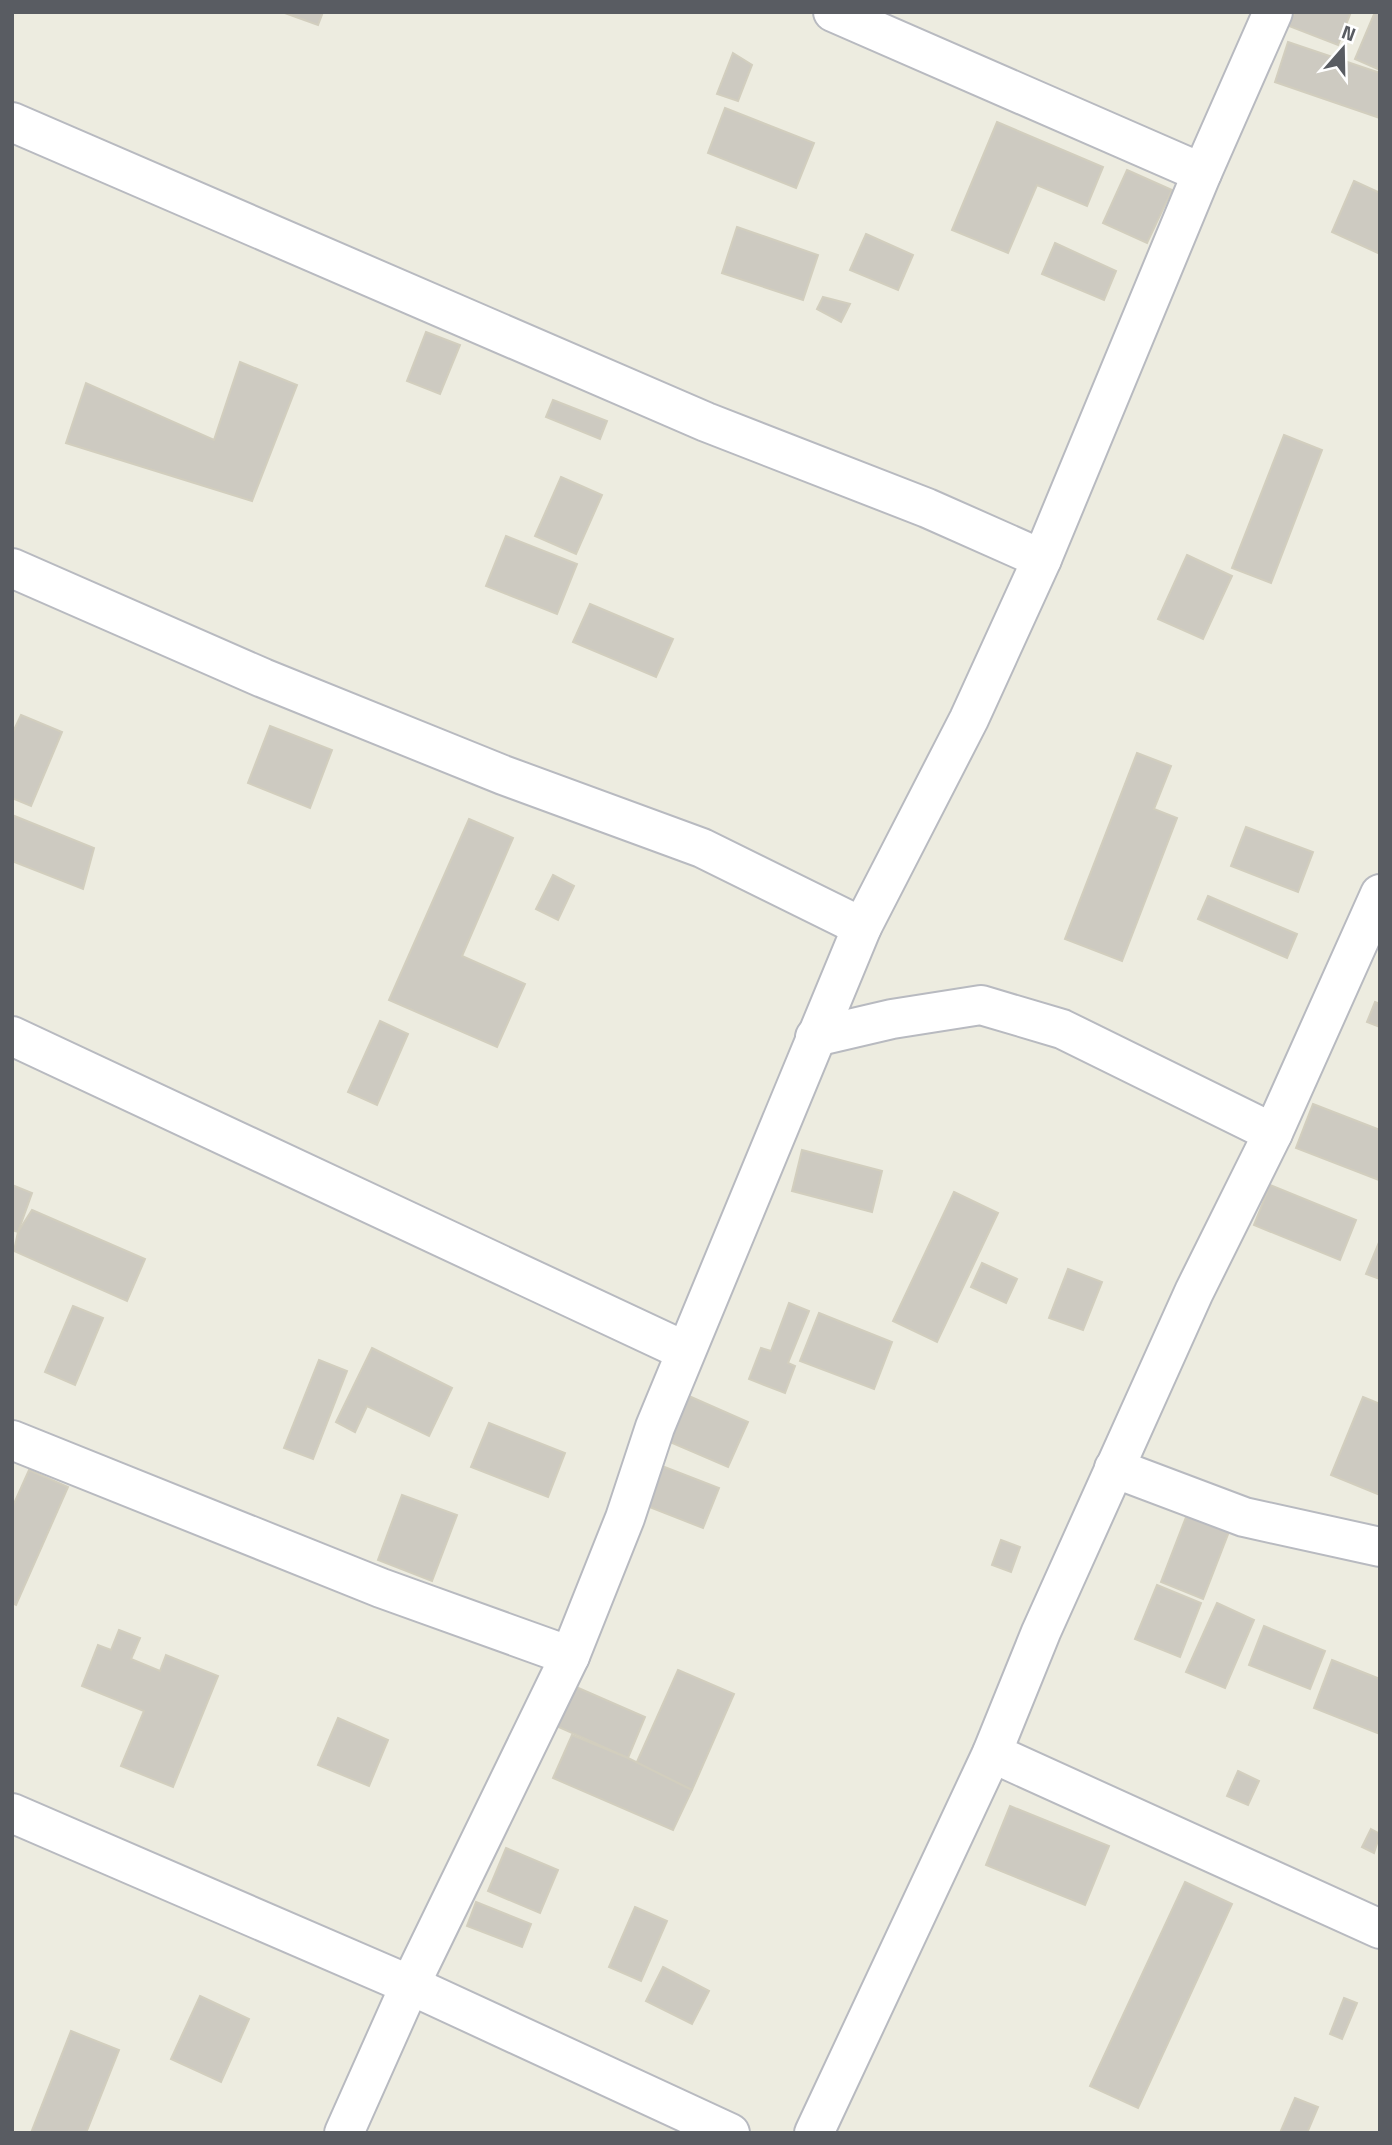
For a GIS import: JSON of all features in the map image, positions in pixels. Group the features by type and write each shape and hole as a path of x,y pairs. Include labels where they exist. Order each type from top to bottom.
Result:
{"street":[{"path":"833,12 1202,173"},
{"path":"344,2133 410,1985 570,1657 685,1352 862,927 969,719 1042,559 1202,173 1273,12"},
{"path":"12,122 693,416 927,508 1042,559"},
{"path":"12,568 288,689 503,775 702,848 862,927"},
{"path":"814,2133 992,1753 1114,1468 1194,1292 1273,1133 1380,894"},
{"path":"815,1037 892,1019 981,1005 1062,1029 1273,1133"},
{"path":"12,1036 685,1352"},
{"path":"12,1440 381,1588 570,1657"},
{"path":"1114,1468 1244,1517 1380,1547"},
{"path":"992,1753 1380,1929"},
{"path":"12,1813 410,1985 730,2133"}],"building":[{"path":"282,12 323,12 318,25"},
{"path":"1295,12 1351,12 1338,45 1289,26"},
{"path":"1375,12 1380,12 1380,70 1355,59"},
{"path":"1288,42 1380,73 1380,118 1275,82"},
{"path":"733,53 752,65 738,101 717,94"},
{"path":"725,108 814,143 796,188 708,153"},
{"path":"997,122 1103,167 1087,206 1037,185 1008,253 952,230"},
{"path":"1127,170 1172,190 1147,243 1103,223"},
{"path":"1354,181 1380,193 1380,254 1332,232"},
{"path":"737,227 818,255 803,300 722,273"},
{"path":"866,234 913,255 898,290 850,270"},
{"path":"1055,243 1116,271 1104,300 1042,274"},
{"path":"823,297 850,304 841,322 817,309"},
{"path":"426,332 460,345 440,394 407,381"},
{"path":"240,362 297,385 252,501 66,443 86,383 214,440"},
{"path":"553,400 607,421 600,439 546,417"},
{"path":"1284,435 1322,450 1271,583 1232,568"},
{"path":"561,477 602,495 576,554 535,536"},
{"path":"506,536 577,564 557,614 486,586"},
{"path":"1187,555 1232,576 1203,639 1158,619"},
{"path":"590,604 673,639 656,677 573,642"},
{"path":"21,715 62,732 31,806 12,798 12,734"},
{"path":"270,726 332,750 310,808 248,783"},
{"path":"1137,753 1171,766 1154,809 1177,818 1122,961 1065,939"},
{"path":"12,815 94,848 83,889 12,861"},
{"path":"469,819 513,838 462,956 525,984 497,1047 389,1000"},
{"path":"1246,827 1313,852 1298,892 1231,866"},
{"path":"553,875 574,886 558,920 536,909"},
{"path":"1208,896 1297,934 1287,958 1198,919"},
{"path":"1375,1002 1380,1004 1380,1027 1367,1022"},
{"path":"380,1021 408,1034 377,1105 348,1092"},
{"path":"1313,1104 1380,1130 1379,1180 1296,1148"},
{"path":"802,1150 882,1171 872,1212 792,1191"},
{"path":"12,1185 32,1193 18,1232 12,1230"},
{"path":"1270,1185 1356,1220 1340,1260 1254,1225"},
{"path":"954,1192 998,1213 937,1342 893,1321"},
{"path":"32,1210 145,1259 127,1301 14,1251 18,1232"},
{"path":"1380,1240 1380,1279 1366,1274"},
{"path":"982,1263 1017,1279 1006,1303 971,1287"},
{"path":"1068,1269 1102,1282 1083,1330 1049,1318"},
{"path":"789,1303 809,1311 788,1363 795,1366 785,1393 749,1379 761,1348 771,1351"},
{"path":"73,1306 103,1318 75,1385 45,1372"},
{"path":"819,1313 892,1342 874,1389 800,1361"},
{"path":"372,1348 452,1388 429,1436 367,1406 355,1432 336,1422"},
{"path":"319,1360 347,1371 313,1459 284,1448"},
{"path":"682,1393 748,1422 728,1467 663,1439"},
{"path":"1363,1397 1380,1404 1380,1495 1331,1475"},
{"path":"489,1423 565,1453 548,1497 471,1467"},
{"path":"649,1461 719,1488 703,1528 634,1501"},
{"path":"29,1470 68,1487 16,1605 12,1603 12,1508"},
{"path":"402,1495 457,1515 432,1581 378,1560"},
{"path":"1188,1512 1230,1529 1203,1599 1161,1582"},
{"path":"1001,1540 1020,1547 1011,1572 992,1565"},
{"path":"1157,1585 1201,1603 1180,1657 1135,1639"},
{"path":"1217,1603 1254,1620 1225,1688 1186,1672"},
{"path":"1264,1626 1325,1651 1310,1689 1249,1665"},
{"path":"119,1630 140,1638 131,1659 160,1671 166,1655 218,1676 173,1787 121,1766 144,1711 82,1686 98,1645 111,1650"},
{"path":"1332,1660 1380,1679 1380,1734 1314,1708"},
{"path":"678,1670 734,1694 692,1790 636,1764"},
{"path":"560,1680 645,1717 628,1758 543,1720"},
{"path":"338,1718 388,1740 369,1786 318,1765"},
{"path":"572,1735 628,1758 692,1790 673,1830 553,1778"},
{"path":"1238,1771 1259,1781 1248,1805 1227,1796"},
{"path":"1010,1806 1109,1846 1085,1905 986,1865"},
{"path":"1371,1829 1380,1834 1374,1853 1362,1847"},
{"path":"506,1848 558,1870 540,1913 488,1891"},
{"path":"1185,1882 1232,1904 1138,2108 1090,2086"},
{"path":"476,1902 531,1924 522,1947 467,1926"},
{"path":"635,1907 667,1921 641,1981 609,1967"},
{"path":"663,1967 709,1991 692,2024 646,2001"},
{"path":"200,1996 249,2019 221,2082 171,2059"},
{"path":"1344,1998 1357,2003 1342,2039 1330,2034"},
{"path":"71,2031 119,2050 86,2133 31,2133"},
{"path":"1295,2098 1318,2107 1307,2133 1280,2133"}]}
